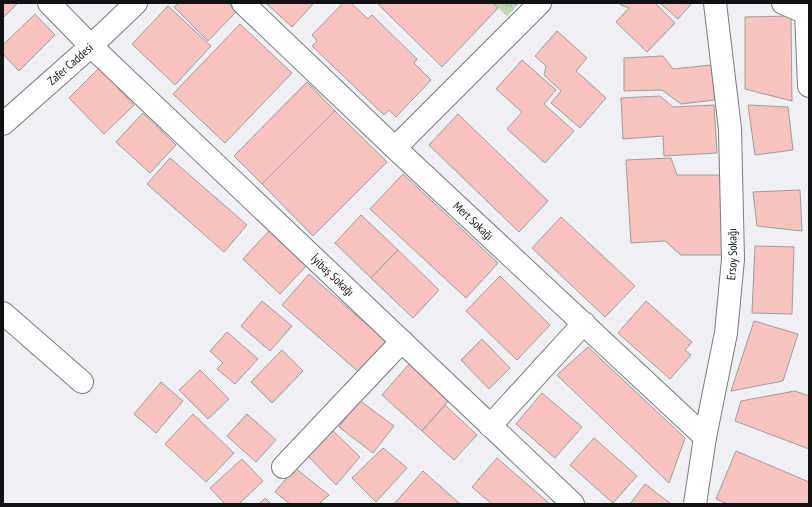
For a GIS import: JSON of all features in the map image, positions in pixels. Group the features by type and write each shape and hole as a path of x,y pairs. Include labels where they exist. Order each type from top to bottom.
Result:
{"street":[{"name":"İyibaş Sokağı","path":"49,3 91,46 573,504"},
{"name":"Zafer Caddesi","path":"3,124 91,46 136,3"},
{"name":"Mert Sokağı","path":"243,3 395,148 705,437"},
{"path":"395,148 540,3"},
{"name":"Ersoy Sokağı","path":"696,504 705,437 726,333 733,259 730,129 715,3"},
{"path":"783,3 807,13 809,86"},
{"path":"3,313 82,382"},
{"path":"490,426 584,323"},
{"path":"283,467 402,342"}],"green space":[{"path":"493,3 520,3 507,16"}],"building":[{"path":"3,3 18,3 3,18"},
{"path":"179,3 228,3 236,12 208,41 174,7"},
{"path":"266,3 314,3 292,27"},
{"path":"343,3 351,3 368,19 372,15 417,59 414,63 431,80 396,117 389,110 384,115 312,46 317,41 312,35"},
{"path":"377,3 493,3 498,8 442,67"},
{"path":"619,3 655,3 675,23 647,52 616,22 629,8"},
{"path":"660,3 692,3 678,19"},
{"path":"168,6 211,46 175,85 132,44"},
{"path":"35,14 55,35 19,71 3,54 3,45"},
{"path":"791,16 792,101 745,89 745,17"},
{"path":"240,24 292,73 225,143 173,94"},
{"path":"557,31 587,58 576,71 606,98 580,128 551,103 561,91 544,75 546,66 535,56"},
{"path":"663,56 673,69 711,65 715,100 681,104 662,90 624,91 624,58"},
{"path":"522,60 556,90 544,104 574,131 545,163 507,129 522,112 496,89"},
{"path":"99,68 134,105 104,134 69,98"},
{"path":"307,82 335,111 262,184 234,156"},
{"path":"660,96 673,107 714,105 717,153 664,156 663,136 623,139 621,98"},
{"path":"748,105 788,107 793,150 755,155"},
{"path":"335,111 387,162 313,236 262,184"},
{"path":"143,113 176,145 150,173 116,142"},
{"path":"458,114 548,201 519,232 429,145"},
{"path":"170,158 247,225 224,252 147,184"},
{"path":"671,158 677,175 721,175 723,255 681,255 665,241 631,243 626,160"},
{"path":"403,174 498,263 466,298 370,209"},
{"path":"800,190 802,231 757,226 753,192"},
{"path":"361,215 398,250 371,278 335,243"},
{"path":"561,217 635,286 605,317 532,248"},
{"path":"269,231 306,266 280,294 243,259"},
{"path":"755,246 794,247 792,314 752,313"},
{"path":"398,250 439,290 413,318 371,278"},
{"path":"309,274 388,343 361,374 282,305"},
{"path":"500,276 550,325 517,360 466,311"},
{"path":"262,301 292,326 270,351 241,326"},
{"path":"646,301 692,342 685,350 691,355 670,379 618,333"},
{"path":"754,321 798,334 783,381 731,391"},
{"path":"227,332 258,359 235,384 217,369 223,363 210,351"},
{"path":"482,339 510,368 489,389 461,360"},
{"path":"588,347 685,438 669,483 557,375"},
{"path":"282,350 303,371 272,403 251,382"},
{"path":"409,364 449,400 422,431 382,395"},
{"path":"200,370 229,399 208,419 179,390"},
{"path":"161,382 183,401 156,433 134,414"},
{"path":"795,391 809,396 809,449 735,421 741,401"},
{"path":"542,393 582,427 555,458 516,424"},
{"path":"359,400 394,426 373,453 339,427"},
{"path":"445,405 477,435 454,460 422,431"},
{"path":"193,414 234,453 206,482 165,444"},
{"path":"247,414 276,440 256,462 227,436"},
{"path":"329,427 360,457 336,485 305,453"},
{"path":"594,438 637,476 613,503 570,465"},
{"path":"383,448 407,468 376,502 352,478"},
{"path":"736,451 809,482 809,504 728,504 716,499"},
{"path":"497,458 550,504 492,504 472,487"},
{"path":"242,459 263,481 239,504 225,504 210,488"},
{"path":"295,468 329,495 319,504 290,504 275,492"},
{"path":"423,471 460,504 394,504"},
{"path":"645,484 671,504 630,504"},
{"path":"265,498 271,504 259,504"}]}
